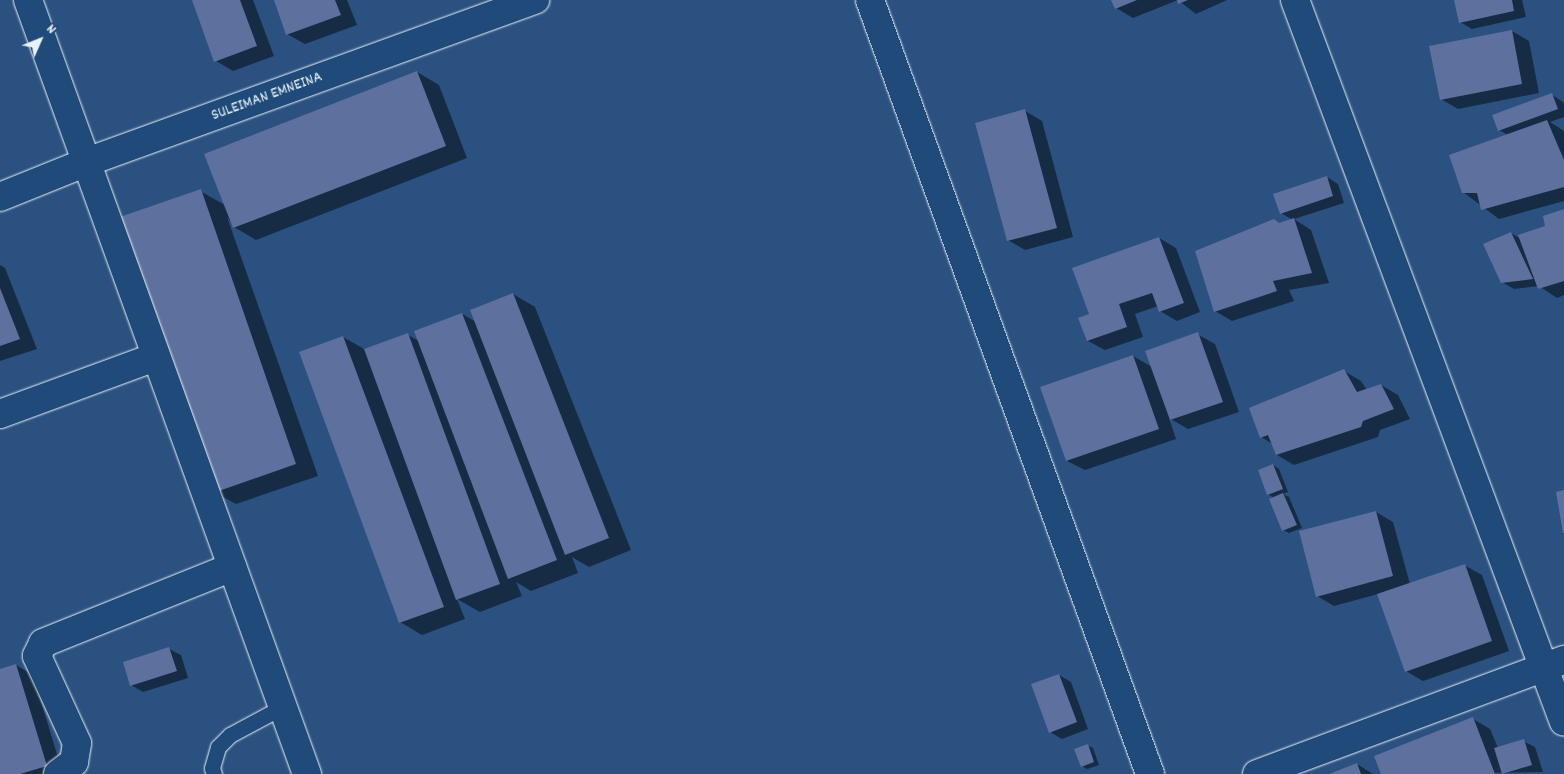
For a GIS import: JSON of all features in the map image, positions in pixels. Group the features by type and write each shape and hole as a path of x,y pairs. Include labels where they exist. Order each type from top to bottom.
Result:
{"street":[{"path":"28,0 84,163 307,774"},
{"name":"SULEIMAN EMNEINA","path":"0,197 84,163 534,0"},
{"path":"870,0 1150,774"},
{"path":"1295,0 1554,663 1564,722"},
{"path":"0,414 155,357"},
{"path":"58,774 74,762 77,743 37,656 43,642 232,567"},
{"path":"1257,774 1554,663"}],"lane":[{"path":"214,774 212,768 218,747 230,735 282,707"}],"building":[{"path":"192,0 240,0 257,46 214,62"},
{"path":"274,0 335,0 341,15 286,35"},
{"path":"1111,0 1137,0 1115,9"},
{"path":"1177,0 1188,0 1178,4"},
{"path":"1454,0 1512,0 1514,11 1459,23"},
{"path":"1512,30 1522,84 1440,100 1429,46"},
{"path":"417,71 446,146 233,228 204,154"},
{"path":"1552,93 1558,109 1498,131 1492,115"},
{"path":"1025,109 1057,228 1007,241 975,123"},
{"path":"1547,120 1564,160 1564,187 1481,210 1477,193 1462,193 1449,155"},
{"path":"1327,176 1333,196 1280,214 1273,194"},
{"path":"201,189 296,464 213,493 117,218"},
{"path":"1564,209 1564,281 1538,289 1518,235 1545,226 1543,216"},
{"path":"1294,218 1312,273 1273,281 1277,291 1214,312 1195,251 1274,219 1279,223"},
{"path":"1511,232 1533,279 1501,283 1483,244"},
{"path":"1159,237 1184,303 1159,312 1152,293 1119,304 1127,327 1087,341 1078,318 1089,314 1072,268"},
{"path":"0,288 20,339 0,346"},
{"path":"513,293 609,538 565,555 470,310"},
{"path":"462,313 557,560 508,579 414,331"},
{"path":"1198,332 1223,402 1170,420 1145,351"},
{"path":"408,333 500,584 456,600 364,349"},
{"path":"343,336 444,607 399,623 299,352"},
{"path":"1133,355 1159,429 1066,461 1040,387"},
{"path":"1344,369 1357,392 1381,384 1394,409 1363,421 1361,427 1276,455 1268,435 1260,438 1249,408"},
{"path":"1273,464 1283,489 1267,495 1258,470"},
{"path":"1564,490 1564,533 1563,533 1556,492"},
{"path":"1283,493 1297,525 1282,531 1269,499"},
{"path":"1376,511 1393,576 1316,597 1299,531"},
{"path":"1465,564 1492,641 1405,672 1377,594"},
{"path":"169,647 177,671 130,686 123,662"},
{"path":"16,664 47,766 20,774 0,774 0,669"},
{"path":"1059,674 1077,722 1049,733 1031,684"},
{"path":"1473,717 1495,774 1381,774 1374,756"},
{"path":"1524,739 1532,765 1502,774 1494,748"},
{"path":"1088,744 1094,762 1081,767 1074,749"},
{"path":"1357,763 1361,774 1329,774"}]}
